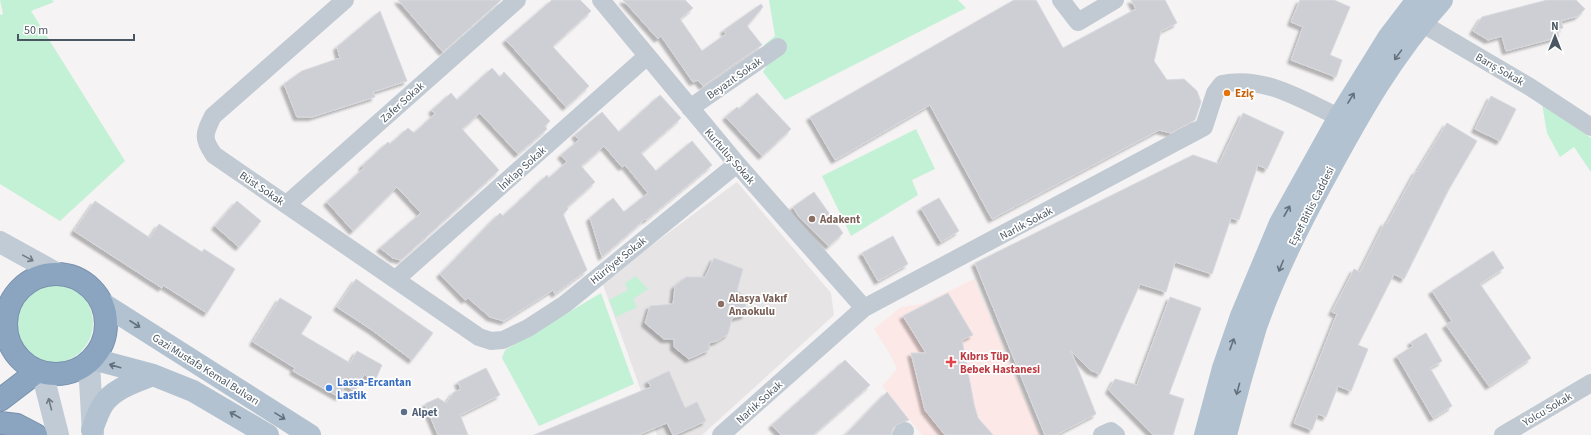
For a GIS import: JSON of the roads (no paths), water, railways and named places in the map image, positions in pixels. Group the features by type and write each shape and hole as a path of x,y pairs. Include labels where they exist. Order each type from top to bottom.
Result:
{"highway":[{"path":"56,274 70,275 84,281 94,291 102,303 106,314 107,326 105,338 100,349 91,361 69,372 58,374 40,371 23,362 13,349 3,331 8,311 14,296 25,284 40,276 56,274"},
{"path":"0,400 40,371"},
{"path":"0,423 17,425 36,435"}],"main road":[{"name":"Eşref Bitlis Caddesi","path":"1205,435 1223,368 1241,316 1280,223 1339,117 1388,38 1415,12 1442,0"},
{"name":"Eşref Bitlis Caddesi","path":"1226,435 1257,326 1296,231 1348,135 1384,73 1415,12"},
{"path":"0,242 56,274"},
{"name":"Gazi Mustafa Kemal Bulvarı","path":"102,303 310,435"},
{"path":"92,432 91,361 153,375 192,391 268,435"},
{"path":"40,371 58,435"},
{"path":"92,432 102,406 115,393 129,384 153,375"}],"street":[{"name":"Büst Sokak","path":"345,0 213,116 205,132 206,144 214,155 479,337 491,341"},
{"name":"Zafer Sokak","path":"287,204 517,0"},
{"name":"Kurtuluş Sokak","path":"601,0 646,57 737,164 864,308"},
{"path":"1061,0 1078,22 1115,0"},
{"name":"Barış Sokak","path":"1415,12 1591,127"},
{"name":"Beyazıt Sokak","path":"690,108 778,47"},
{"name":"İnklap Sokak","path":"396,279 646,57"},
{"name":"Narlık Sokak","path":"722,435 864,308 1204,127 1215,93 1222,84 1238,80 1255,82 1278,89 1339,117"},
{"name":"Hürriyet Sokak","path":"491,341 503,340 528,328 565,304 737,164"},
{"name":"Yolcu Sokak","path":"1503,435 1591,383"},
{"path":"1102,435 1111,432 1116,435"}],"place":[{"name":"Eziç","path":"1227,93"},
{"name":"Adakent","path":"812,219"},
{"name":"Alasya Vakıf Anaokulu","path":"721,304"},
{"name":"Kıbrıs Tüp Bebek Hastanesi","path":"951,362"},
{"name":"Lassa-Ercantan Lastik","path":"329,388"},
{"name":"Alpet","path":"404,412"}]}
